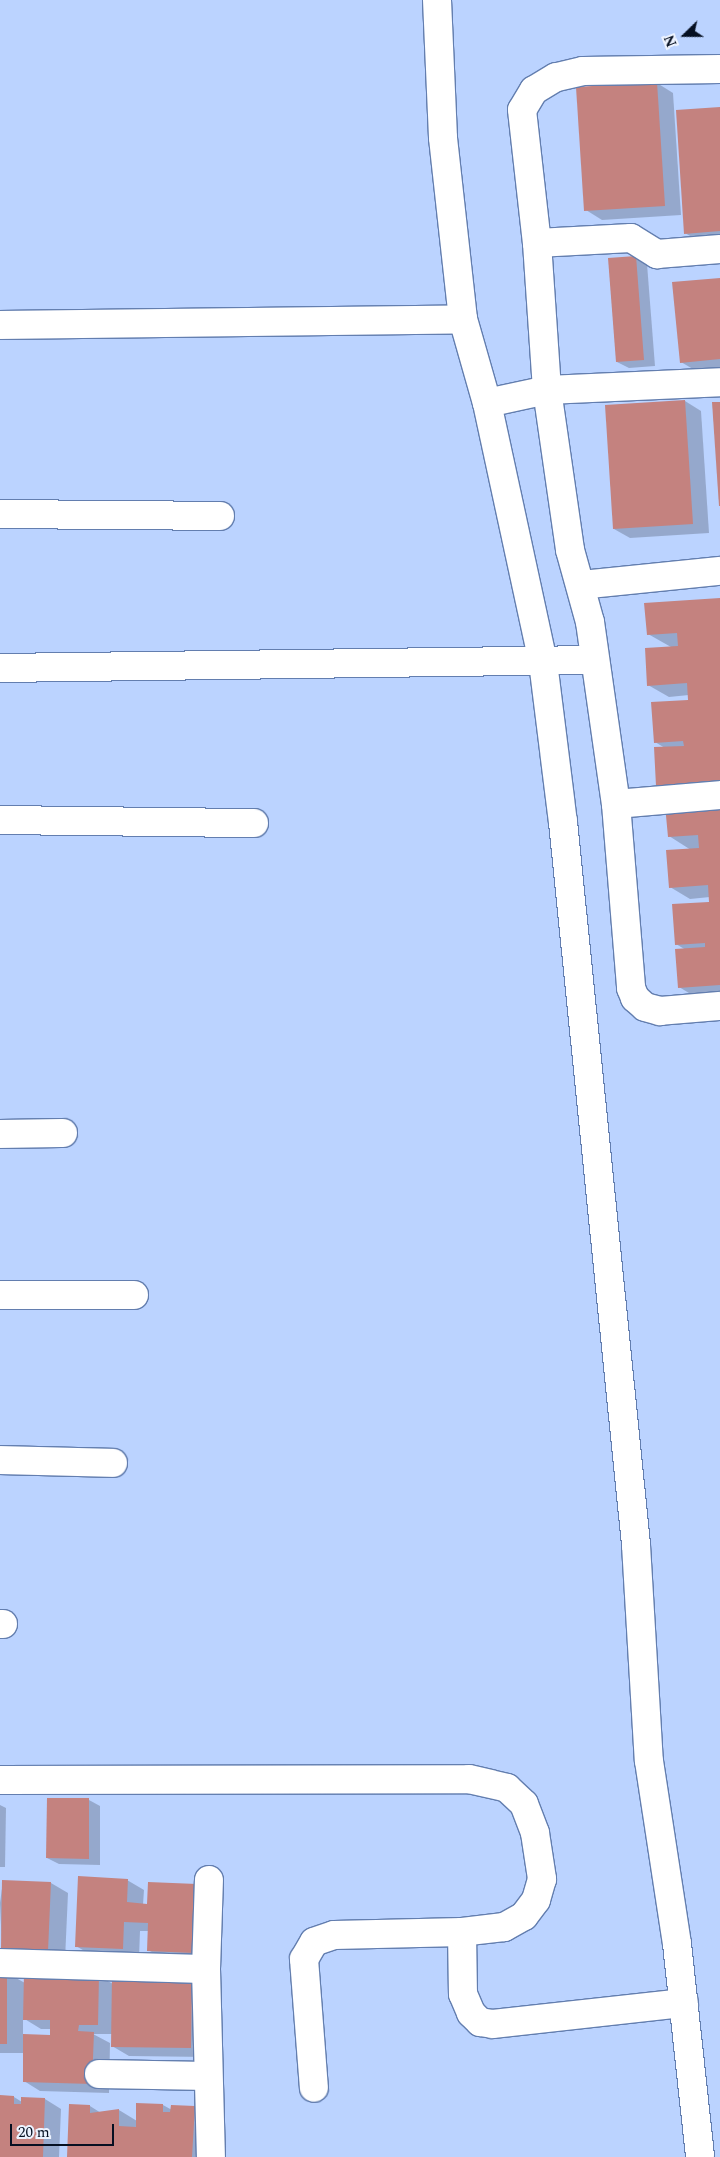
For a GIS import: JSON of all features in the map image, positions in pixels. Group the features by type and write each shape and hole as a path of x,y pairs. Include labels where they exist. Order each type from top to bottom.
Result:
{"street":[{"path":"437,0 444,138 463,319 487,403 544,662 564,822 635,1535 648,1761 684,2003 700,2157"},
{"path":"720,69 584,71 556,77 534,90 522,110 537,243 547,390 570,550 581,585 616,804 626,947 635,998 645,1007 660,1011 720,1006"},
{"path":"537,243 631,238 658,254 720,249"},
{"path":"0,326 463,319"},
{"path":"487,403 547,390 720,382"},
{"path":"0,514 220,516"},
{"path":"581,585 720,571"},
{"path":"0,668 594,660"},
{"path":"616,804 720,795"},
{"path":"0,820 254,823"},
{"path":"0,1134 63,1133"},
{"path":"0,1296 134,1295"},
{"path":"0,1460 113,1463"},
{"path":"0,1780 469,1779 507,1788 524,1804 536,1833 542,1878 536,1900 524,1916 504,1927 462,1932 334,1935 314,1942 304,1958 314,2088"},
{"path":"209,1880 206,1969 206,2076 211,2157"},
{"path":"462,1932 463,1994 471,2013 480,2022 493,2024 684,2003"},
{"path":"0,1963 206,1969"},
{"path":"99,2074 206,2076"}],"building":[{"path":"657,82 665,206 584,211 576,87"},
{"path":"720,107 720,231 684,234 676,110"},
{"path":"636,256 644,360 616,362 608,258"},
{"path":"720,278 720,359 680,363 672,282"},
{"path":"685,400 693,524 613,529 605,405"},
{"path":"712,402 720,402 720,506 719,506"},
{"path":"720,598 720,782 656,786 654,747 684,746 683,741 654,743 651,702 688,700 687,683 647,686 645,648 678,646 677,633 647,635 644,603"},
{"path":"720,802 720,985 678,988 675,949 705,947 705,943 675,945 672,904 709,902 708,885 669,888 666,850 699,848 698,835 668,837 665,805"},
{"path":"47,1798 89,1798 89,1859 46,1858"},
{"path":"78,1876 128,1879 127,1902 147,1904 148,1882 197,1884 194,1953 147,1951 148,1923 124,1922 123,1949 75,1947"},
{"path":"2,1880 51,1882 48,1951 1,1949"},
{"path":"0,1971 7,1971 7,2044 0,2044"},
{"path":"24,1973 99,1975 98,2025 79,2025 78,2031 94,2032 92,2084 23,2082 23,2034 50,2035 50,2020 23,2020"},
{"path":"112,1974 192,1975 191,2048 111,2047"},
{"path":"0,2095 14,2096 14,2104 21,2104 21,2097 45,2098 43,2157 0,2157"},
{"path":"136,2103 163,2104 163,2112 170,2112 171,2105 195,2106 192,2157 67,2157 69,2104 90,2105 90,2113 119,2109 119,2126 136,2127"}]}
